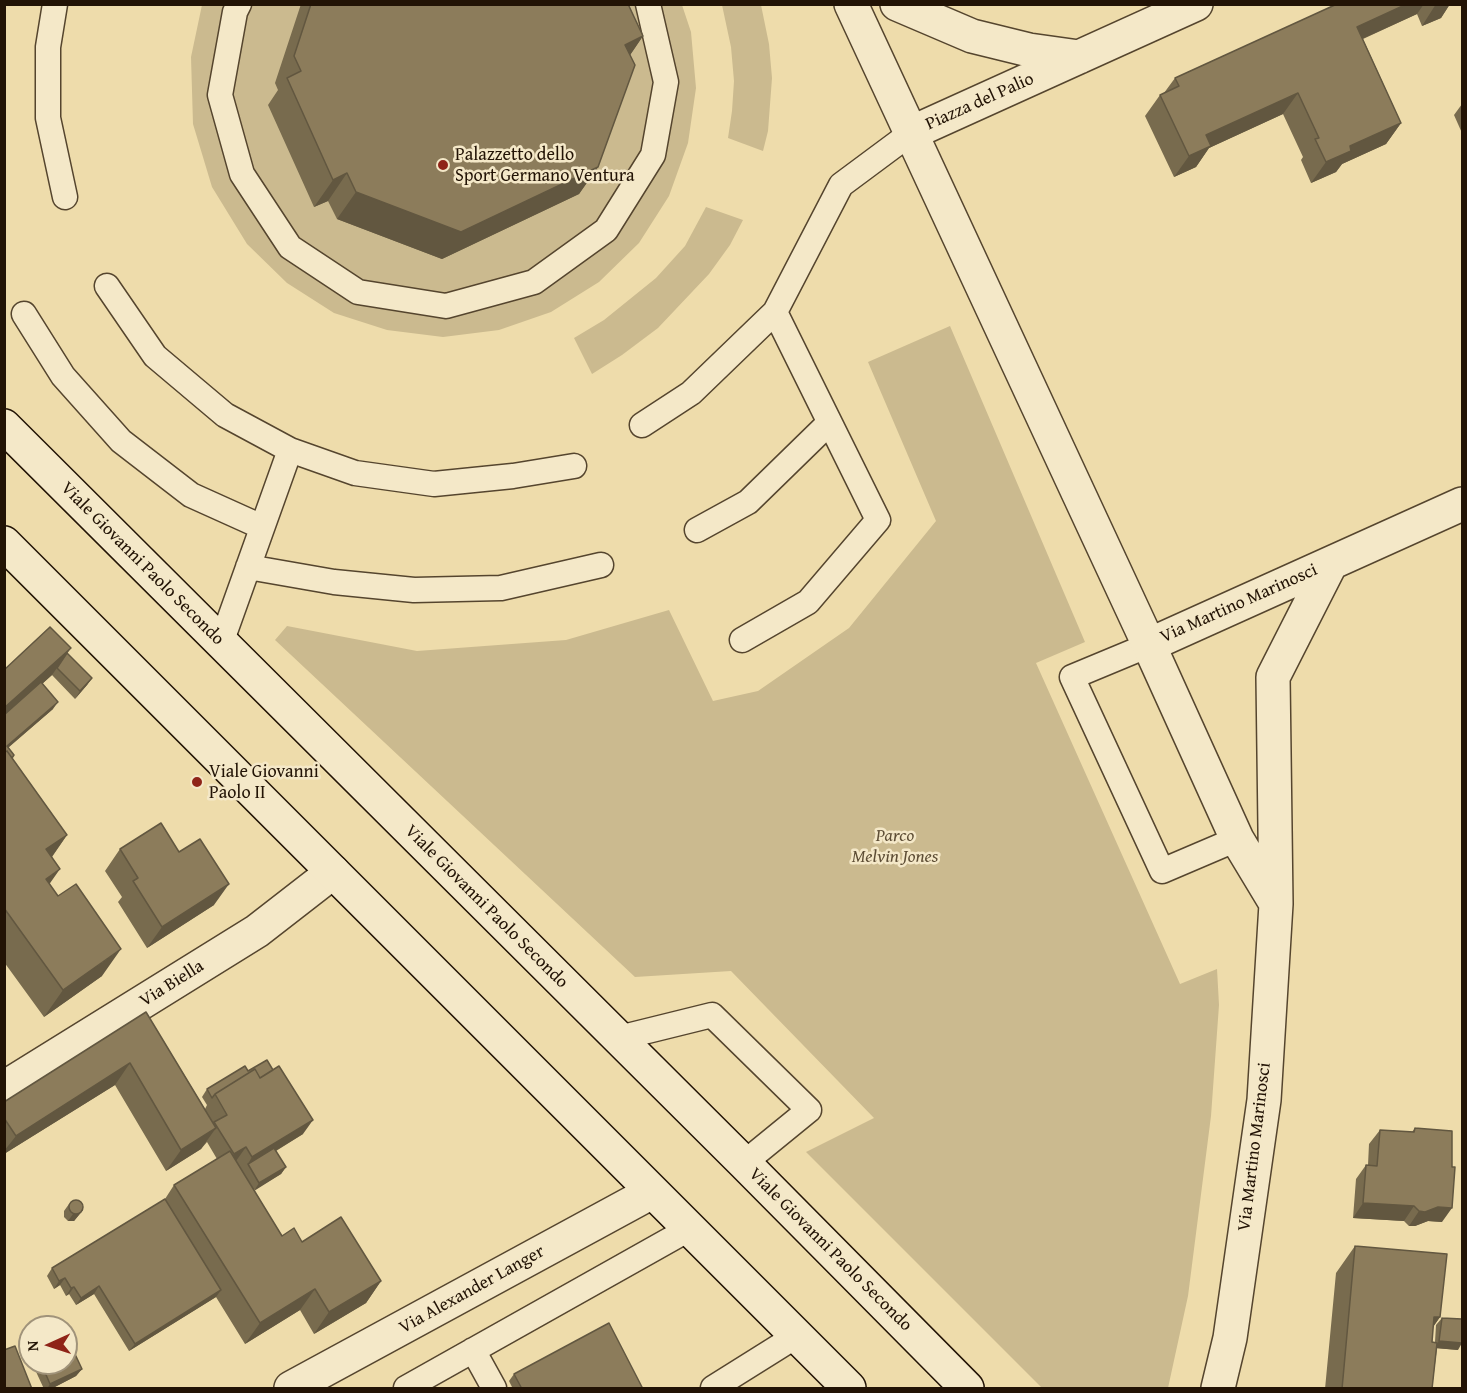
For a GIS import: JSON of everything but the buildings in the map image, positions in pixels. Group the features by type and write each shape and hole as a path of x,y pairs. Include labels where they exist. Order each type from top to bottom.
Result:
{"street":[{"name":"Piazza del Palio","path":"851,4 911,133 1196,4"},
{"name":"Piazza del Palio","path":"897,4 972,36 1029,50 1080,57"},
{"path":"911,133 1149,645"},
{"name":"Viale Giovanni Paolo Secondo","path":"4,426 619,1038 967,1389"},
{"name":"Via Martino Marinosci","path":"1276,904 1237,838 1149,645 1462,504"},
{"path":"4,543 849,1389"},
{"name":"Via Martino Marinosci","path":"1218,1389 1230,1338 1264,1100 1276,904 1273,677 1331,563"},
{"name":"Via Biella","path":"4,1088 258,931 333,872"},
{"name":"Via Alexander Langer","path":"291,1389 652,1192"}],"lane":[{"path":"55,4 48,47 48,118 65,197"},
{"path":"239,4 235,12 220,95 242,174 290,247 358,292 446,306 534,282 606,230 653,155 666,82 648,4"},
{"path":"642,425 691,393 775,312 842,185 911,133"},
{"path":"107,286 155,356 225,415 291,450 355,473 434,484 513,476 574,466"},
{"path":"742,640 808,602 878,520 775,312"},
{"path":"24,314 63,376 121,441 191,495 262,527"},
{"path":"697,530 748,502 829,423"},
{"path":"220,643 291,450"},
{"path":"248,567 334,582 414,590 501,588 601,565"},
{"path":"1149,645 1072,677 1162,871 1237,838"},
{"path":"619,1038 712,1015 809,1110 744,1163"},
{"path":"420,1385 473,1350 689,1229"},
{"path":"713,1389 796,1336"},
{"path":"473,1350 494,1389"}],"green space":[{"name":"Palazzetto dello Sport Germano Ventura","path":"202,5 682,5 691,32 696,88 688,143 669,196 639,243 599,282 551,312 499,330 443,337 387,330 334,313 287,283 247,244 212,187 193,124 191,57"},
{"path":"722,5 761,5 769,44 772,78 768,131 763,151 728,138 734,81 731,47"},
{"path":"706,207 743,220 730,245 709,274 658,328 592,374 574,338 604,320 656,278 685,246"},
{"name":"Parco Melvin Jones","path":"950,326 1085,642 1036,663 1180,984 1217,969 1219,1005 1211,1116 1188,1296 1168,1388 1042,1388 806,1152 874,1118 731,971 635,977 275,640 287,626 417,651 566,640 669,610 713,701 758,691 849,628 936,521 868,362"}],"place":[{"name":"Palazzetto dello Sport Germano Ventura","path":"443,165"},
{"name":"Viale Giovanni Paolo II","path":"197,782"}]}
